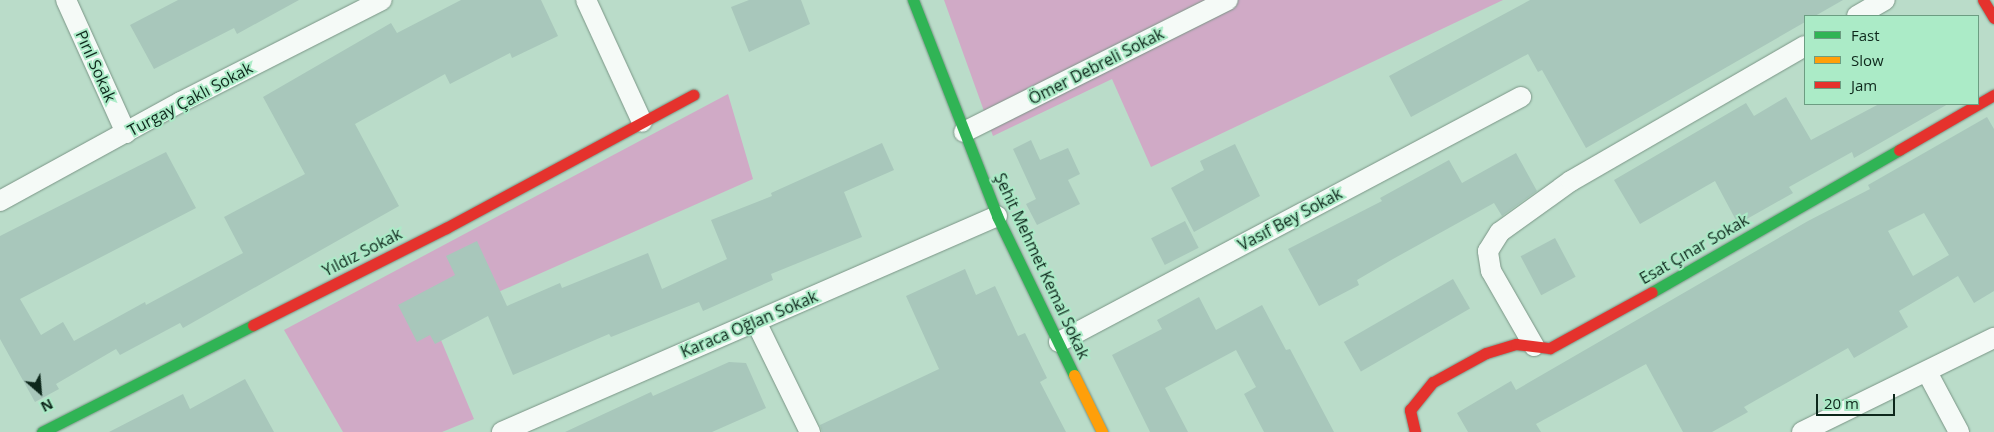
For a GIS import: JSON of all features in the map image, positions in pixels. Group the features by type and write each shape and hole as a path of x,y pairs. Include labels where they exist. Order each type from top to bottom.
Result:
{"street":[{"name":"Pırıl Sokak","path":"66,0 126,133"},
{"name":"Turgay Çaklı Sokak","path":"0,201 126,133 382,0"},
{"path":"586,0 642,122"},
{"name":"Şehit Mehmet Kemal Sokak","path":"913,0 997,216 1102,432"},
{"name":"Ömer Debreli Sokak","path":"964,132 1228,0"},
{"path":"1859,15 1885,0"},
{"path":"1983,0 1994,18"},
{"path":"1534,346 1491,271 1488,251 1500,232 1571,181 1804,47"},
{"name":"Yıldız Sokak","path":"42,432 446,228 693,95"},
{"name":"Esat Çınar Sokak","path":"1979,104 1994,95"},
{"name":"Vasıf Bey Sokak","path":"1059,342 1521,97"},
{"name":"Esat Çınar Sokak","path":"1415,432 1410,410 1432,382 1486,353 1516,344 1550,348 1568,340 1977,105"},
{"name":"Karaca Oğlan Sokak","path":"502,432 532,425 756,322 997,216"},
{"path":"756,322 810,432"},
{"path":"1802,432 1994,338"},
{"path":"1927,372 1959,432"}],"shaded area":[{"path":"944,0 1503,0 1151,167 1112,79 993,136"},
{"path":"728,94 753,179 433,321 474,419 442,432 343,432 284,330"}],"building":[{"path":"178,0 299,0 237,34 234,28 154,69 130,25"},
{"path":"461,0 541,0 558,36 512,58 510,53 450,84 445,74 355,124 399,206 183,328 180,323 120,355 116,349 56,384 59,389 35,402 0,339 0,236 166,152 196,208 20,299 41,335 63,322 74,341 145,302 146,305 243,253 224,217 305,174 263,97 391,23 397,33"},
{"path":"749,0 801,0 810,24 749,52 731,7"},
{"path":"1530,0 1843,0 1817,15 1804,15 1804,23 1586,148 1542,70 1538,72 1528,54 1411,117 1389,76"},
{"path":"1786,97 1811,140 1877,105 1946,105 1854,158 1852,152 1789,187 1793,193 1738,224 1715,181 1640,224 1614,180 1746,103 1754,116"},
{"path":"1987,117 1994,129 1994,291 1974,303 1958,276 1899,311 1908,327 1854,358 1848,348 1744,407 1748,412 1712,432 1683,432 1646,364 1536,424 1541,432 1468,432 1457,413 1511,381 1516,390 1808,221 1870,189 1868,185","holes":["1924,213 1949,255 1913,276 1888,231"]},
{"path":"1031,140 1040,160 1068,148 1080,174 1068,180 1080,204 1037,225 1026,204 1036,199 1013,149"},
{"path":"882,143 894,170 844,192 862,237 771,274 773,280 703,311 699,302 611,337 609,334 513,375 488,316 435,344 430,335 417,342 398,305 455,275 446,256 477,241 507,306 560,283 562,288 648,253 662,289 727,259 711,220 772,196 771,193"},
{"path":"1235,144 1260,196 1194,232 1171,188 1204,170 1200,161"},
{"path":"1516,153 1537,191 1502,216 1494,203 1357,280 1359,285 1319,306 1288,249 1382,201 1380,198 1449,160 1462,183"},
{"path":"1185,221 1199,248 1165,265 1151,238"},
{"path":"1555,238 1576,277 1541,295 1521,256"},
{"path":"965,269 976,295 995,286 1018,336 1025,333 1047,378 1040,382 1066,432 822,432 820,425 939,369 906,296"},
{"path":"1453,279 1470,308 1361,371 1344,342"},
{"path":"1199,297 1216,330 1262,305 1286,350 1290,349 1334,432 1264,432 1244,394 1256,387 1236,350 1165,388 1188,432 1150,432 1112,355 1162,329 1157,320"},
{"path":"729,362 746,363 766,408 712,432 565,432 651,392 653,396"},
{"path":"245,379 274,432 109,432 183,394 190,409"}],"traffic: fast":[{"path":"913,0 997,216 1074,375"},
{"path":"1652,292 1899,150"},
{"path":"42,432 253,325"}],"traffic: slow":[{"path":"1074,375 1102,432"}],"traffic: jam":[{"path":"1983,0 1994,18"},
{"path":"253,325 446,228 693,95"},
{"path":"1979,104 1994,95"},
{"path":"1899,150 1977,105"},
{"path":"1415,432 1410,410 1433,382 1486,353 1516,344 1550,348 1652,292"}]}
